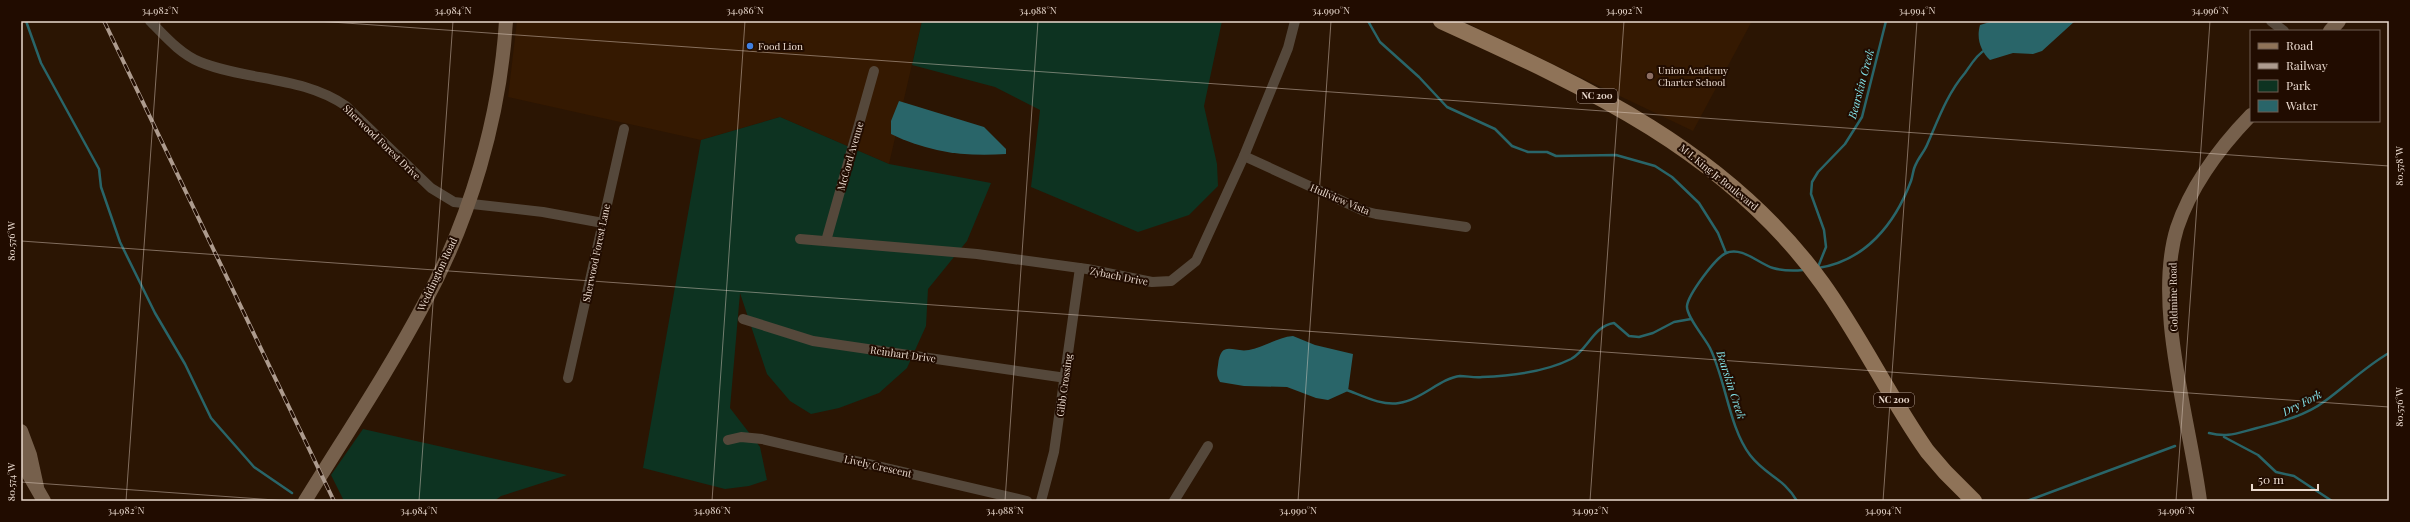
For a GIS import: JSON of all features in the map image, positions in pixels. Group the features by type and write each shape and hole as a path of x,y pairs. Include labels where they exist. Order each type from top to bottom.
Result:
{"main road":[{"name":"Weddington Road","path":"305,501 390,364 424,304 444,262 468,203 488,134 497,90 506,21"},
{"name":"M L King Jr Boulevard","path":"1441,21 1530,61 1651,126 1703,162 1741,192 1777,228 1827,290 1919,440 1945,472 1974,501"},
{"path":"1454,21 1500,42 1530,61"},
{"path":"2331,30 2339,21"},
{"name":"Goldmine Road","path":"2200,501 2175,352 2170,303 2172,255 2177,228 2192,195 2211,164 2250,116"},
{"path":"21,431 30,455 37,487"},
{"path":"21,461 44,501"}],"street":[{"name":"Sherwood Forest Drive","path":"150,21 165,38 199,61 304,86 334,98 346,106 431,188 454,202 603,223"},
{"name":"Zybach Drive","path":"800,238 977,254 1080,268 1152,282 1171,281 1196,261 1244,156 1288,48 1295,21"},
{"path":"2271,21 2283,30"},
{"name":"McCord Avenue","path":"826,241 874,71"},
{"name":"Sherwood Forest Lane","path":"568,378 624,129"},
{"name":"Hullview Vista","path":"1244,156 1364,211 1466,227"},
{"name":"Gibb Crossing","path":"1041,501 1054,452 1066,378 1080,268"},
{"name":"Reinhart Drive","path":"743,319 813,341 1066,378"},
{"name":"Lively Crescent","path":"728,440 742,437 762,439 1027,501"},
{"path":"1174,501 1208,446"}],"shaded area":[{"path":"517,21 922,21 889,164 780,117 701,140 508,97"},
{"name":"Union Academy Charter School","path":"1463,21 1752,21 1693,131"}],"green space":[{"path":"922,21 1222,21 1204,106 1217,164 1218,186 1189,215 1138,232 1031,187 1040,110 995,87 912,65"},
{"path":"780,117 889,164 991,183 967,241 928,289 926,326 907,368 879,393 839,408 811,414 790,401 767,374 740,293 730,408 760,447 767,480 749,486 725,489 643,468 701,140"},
{"path":"363,429 567,475 501,496 494,501 344,501 331,475"}],"water":[{"path":"1993,21 2075,21 2042,51 2033,54 2013,53 1990,60 1984,53 1980,44 1979,30 1980,25"},
{"path":"899,101 984,127 1006,149 1006,154 976,155 947,152 919,145 891,134 891,121"},
{"path":"1293,336 1315,345 1353,354 1348,391 1328,400 1316,398 1287,387 1244,386 1220,382 1217,376 1218,365 1222,352 1225,350 1249,350 1261,347 1282,338"}],"waterway":[{"path":"26,21 41,63 99,169 101,187 120,242 155,313 185,364 211,418 254,467 292,493"},
{"path":"1368,21 1380,42 1419,77 1447,107 1495,129 1512,146 1528,152 1547,152 1556,156 1616,155 1655,166 1672,177 1699,203 1718,233 1726,253"},
{"name":"Bearskin Creek","path":"1818,267 1826,247 1824,230 1811,194 1812,182 1818,172 1845,144 1862,117 1886,21"},
{"path":"1818,268 1835,264 1850,258 1864,249 1887,226 1904,197 1911,181 1915,166 1926,148 1948,98 1974,60 1985,50"},
{"name":"Bearskin Creek","path":"1797,501 1792,493 1780,481 1756,462 1743,444 1732,418 1720,375 1710,348 1689,315 1687,306 1692,294 1715,262 1721,256 1732,251 1750,256 1773,268 1803,270"},
{"path":"1347,390 1379,402 1393,404 1399,403 1415,398 1446,381 1460,376 1504,376 1539,370 1561,363 1577,355 1596,333 1607,325 1614,323 1629,336 1639,337 1653,333 1674,322 1691,319"},
{"name":"Dry Fork","path":"2209,433 2222,435 2233,434 2301,415 2325,401 2364,370 2389,353"},
{"path":"2224,437 2258,455 2276,472 2294,476 2332,501"},
{"name":"Dry Fork","path":"2027,501 2175,446"}],"railway":[{"path":"104,21 334,501"}],"place":[{"name":"Food Lion","path":"750,46"},
{"name":"Union Academy Charter School","path":"1650,76"}]}
